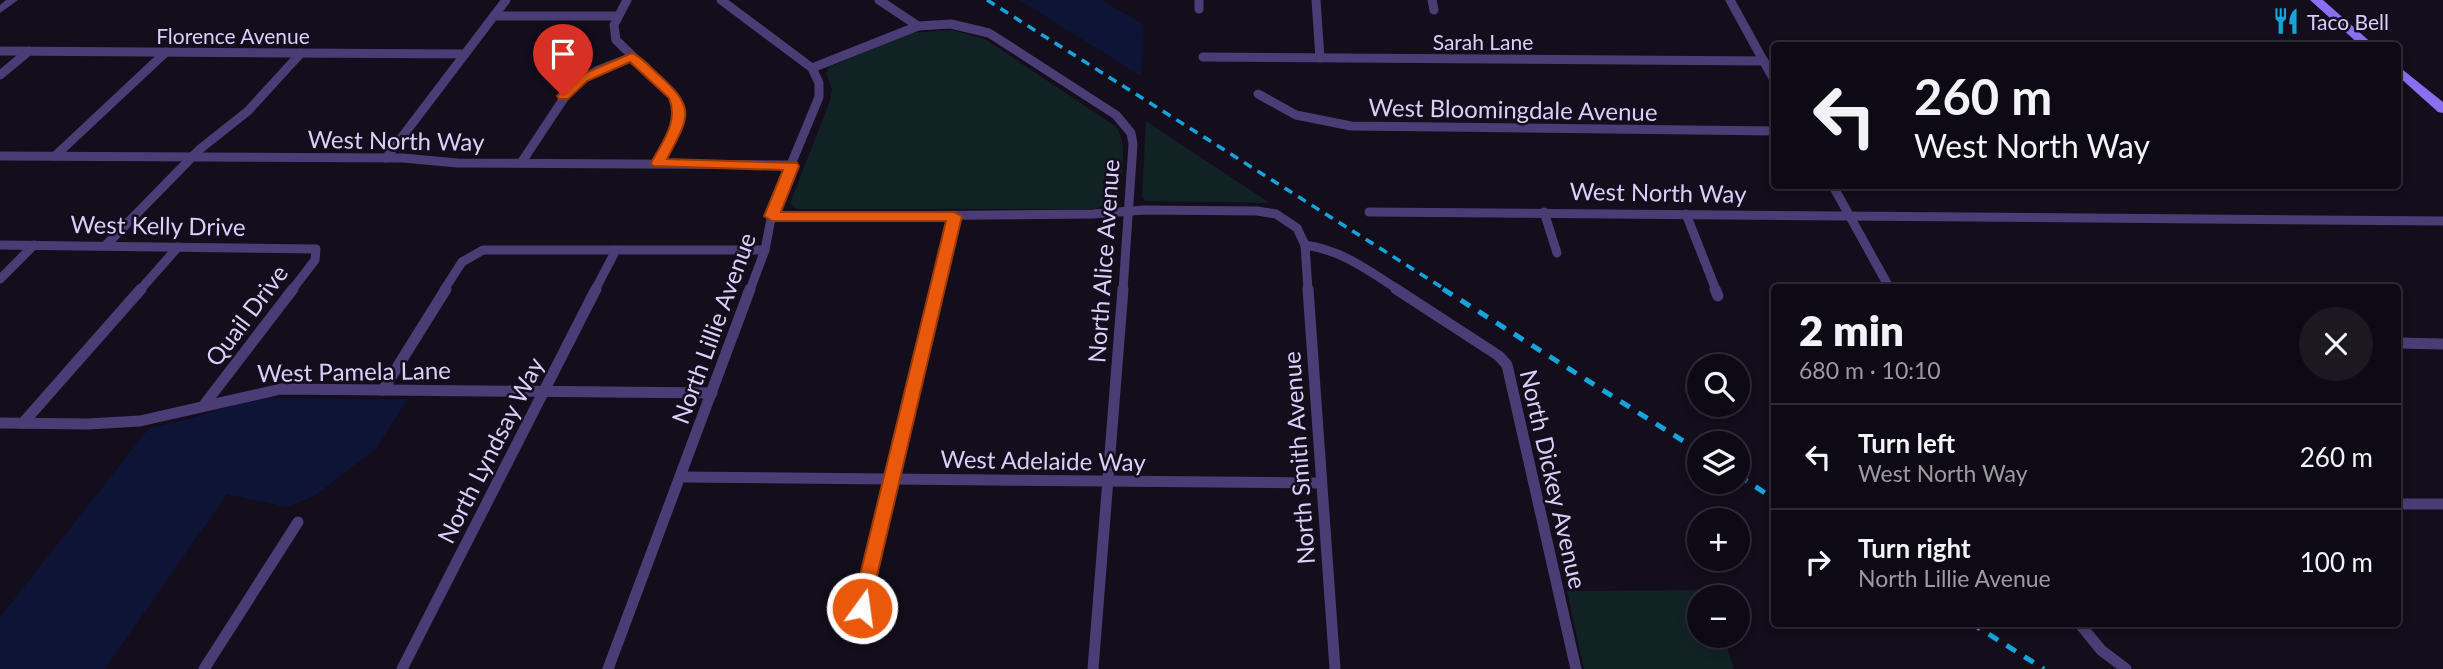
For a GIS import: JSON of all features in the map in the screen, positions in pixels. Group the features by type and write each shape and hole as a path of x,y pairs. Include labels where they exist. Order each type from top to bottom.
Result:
{"main road":[{"path":"2316,0 2364,42"},
{"path":"2401,73 2443,108"}],"street":[{"path":"0,10 13,0"},
{"path":"386,158 506,0"},
{"path":"627,0 617,16 613,34 632,57 674,96 678,105 679,123 658,163"},
{"path":"721,0 812,68"},
{"path":"879,0 918,26"},
{"path":"1317,0 1320,58"},
{"path":"1432,0 1434,10"},
{"path":"1731,0 1771,74"},
{"path":"494,16 617,16"},
{"name":"North Alice Avenue","path":"812,68 918,26 951,24 989,33 1125,123 1133,144 1093,669"},
{"name":"Florence Avenue","path":"0,51 465,54"},
{"path":"0,75 29,51"},
{"path":"55,156 166,52"},
{"path":"106,245 192,158 248,111 301,53"},
{"path":"521,163 572,86 596,71 632,57"},
{"name":"Sarah Lane","path":"1203,57 1764,61"},
{"name":"North Lillie Avenue","path":"608,669 682,477 765,250 772,216 819,97 819,82 812,68"},
{"name":"West Bloomingdale Avenue","path":"1258,94 1296,115 1351,126 1771,131"},
{"name":"West North Way","path":"0,156 386,158 521,163 792,166"},
{"path":"1835,189 1887,284"},
{"path":"772,216 954,216 1129,211 1267,212 1297,228 1305,245"},
{"name":"West North Way","path":"1369,212 2443,221"},
{"name":"West North Way","path":"1544,212 1557,253"},
{"path":"1686,214 1718,296"},
{"path":"855,634 894,479 954,216"},
{"name":"West Kelly Drive","path":"0,245 316,249"},
{"path":"0,279 34,245"},
{"name":"North Smith Avenue","path":"1305,245 1335,669"},
{"name":"North Dickey Avenue","path":"1305,245 1325,248 1351,258 1499,356 1507,365 1576,669"},
{"path":"23,423 178,247"},
{"path":"383,390 462,262 473,253 492,248 765,250"},
{"name":"Quail Drive","path":"204,405 314,260 316,249"},
{"name":"North Lyndsay Way","path":"402,669 616,250"},
{"path":"2401,343 2443,344"},
{"name":"West Pamela Lane","path":"0,423 138,421 233,396 281,389 712,393"},
{"name":"West Adelaide Way","path":"682,477 1320,483"},
{"path":"2401,504 2443,505"},
{"path":"204,669 298,522"},
{"path":"2083,627 2101,650 2126,669"}],"shaded area":[{"path":"953,30 985,39 1115,126 1120,134 1123,152 1118,199 1095,209 797,209 790,203 830,101 832,89 826,73 829,67 910,33"},
{"path":"1146,121 1270,203 1145,201 1142,197"},
{"path":"1687,590 1687,648 1727,648 1734,669 1584,669 1567,591"}],"water":[{"path":"1019,0 1102,0 1144,25 1141,76"},
{"path":"269,398 408,399 376,449 313,497 286,507 227,494 105,669 0,669 0,617 149,428 194,418 243,402"}],"railway":[{"path":"987,0 1446,290"},
{"path":"1443,289 1687,443"},
{"path":"1750,483 1771,497"},
{"path":"1977,627 2044,669"}],"place":[{"name":"Taco Bell","path":"2286,21"}],"route":[{"path":"563,96 582,78 632,57 674,96 680,113 679,123 658,163 792,166 772,216 954,216 862,608"}]}
